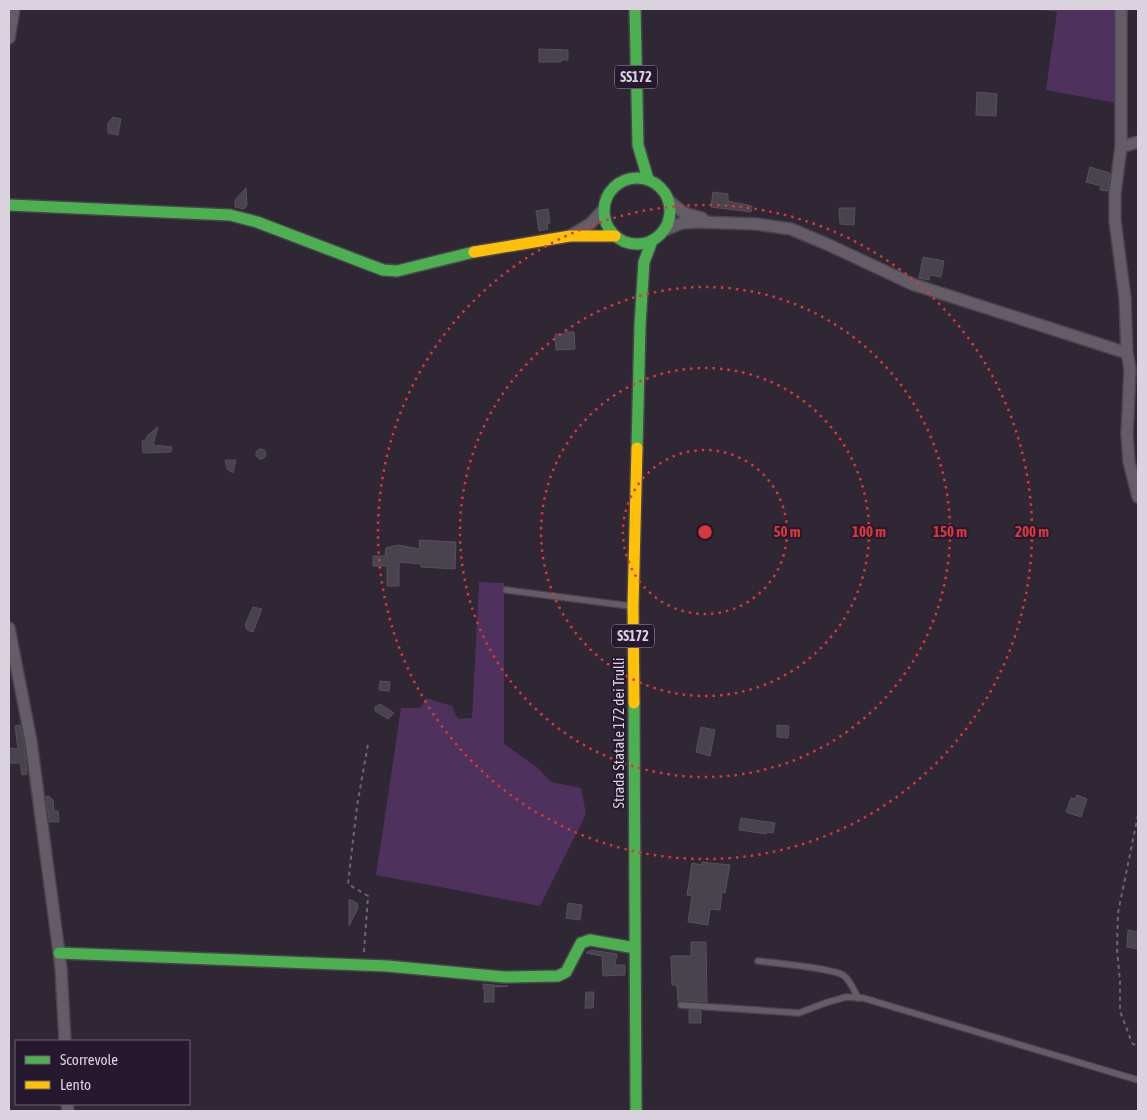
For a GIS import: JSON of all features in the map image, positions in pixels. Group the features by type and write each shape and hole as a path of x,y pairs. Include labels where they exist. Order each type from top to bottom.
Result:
{"main road":[{"name":"SS172","path":"635,9 638,145"},
{"path":"638,145 648,179"},
{"path":"626,180 631,171 638,145"},
{"path":"9,205 230,214 257,222 382,270 396,271 462,254 570,236 619,239 634,244 652,241 665,230 670,220 669,200 662,188 648,179 626,180 612,188 604,209"},
{"name":"Strada Statale 172 dei Trulli","path":"604,209 608,227 632,258 640,325"},
{"name":"Strada Statale 172 dei Trulli","path":"636,1111 632,606 640,325 644,262 648,247 652,241"},
{"path":"59,953 387,966 504,977 558,976 566,972 581,943 590,940 635,948"}],"street":[{"path":"9,38 14,9"},
{"path":"1122,9 1121,147 1115,193 1115,221 1125,298 1130,370 1127,434 1129,462 1138,497"},
{"path":"1121,147 1138,142"},
{"path":"669,200 684,213 716,222"},
{"path":"570,236 590,224 604,209"},
{"path":"665,230 682,222 756,224 791,229 912,284 1128,353"},
{"path":"9,628 31,741 59,953 65,1040"}],"lane":[{"path":"506,590 632,606"},
{"path":"758,961 820,969 842,974 850,982 858,998"},
{"path":"681,1006 799,1013 839,999 863,998 1138,1080"}],"path":[{"path":"363,965 368,896 348,884 357,806 368,744"},
{"path":"1138,815 1118,913 1117,949 1120,1011 1132,1043 1138,1047"}],"shaded area":[{"path":"1028,9 1114,9 1116,103 1046,90 1057,12"},
{"path":"479,582 504,583 504,744 538,768 551,782 581,788 586,814 540,906 376,875 401,708 420,708 426,698 452,706 458,719 472,718"}],"building":[{"path":"539,49 568,50 568,60 561,60 561,62 539,62"},
{"path":"977,92 997,94 996,116 976,115"},
{"path":"113,117 121,119 118,135 108,133 108,123"},
{"path":"1090,167 1110,173 1108,191 1100,190 1101,186 1086,182"},
{"path":"246,188 247,205 244,209 235,207 235,200"},
{"path":"713,192 728,194 728,201 752,206 751,212 711,207"},
{"path":"839,208 855,208 854,225 840,224"},
{"path":"548,209 550,223 547,224 548,229 539,231 536,211"},
{"path":"923,257 944,261 941,277 930,275 929,280 919,278"},
{"path":"565,332 574,332 575,349 556,350 555,334 565,334"},
{"path":"158,427 153,445 172,447 171,452 143,453 142,441 145,441 148,435"},
{"path":"259,449 263,449 266,454 265,458 259,459 256,456 256,452"},
{"path":"225,460 236,460 233,473 227,469"},
{"path":"419,540 456,542 455,569 421,567 421,564 399,562 399,586 387,586 387,566 373,566 373,556 385,556 386,548 398,545 420,549"},
{"path":"253,607 262,609 253,632 247,630 245,625"},
{"path":"380,681 390,682 389,691 379,690"},
{"path":"380,704 394,713 388,719 375,711 375,707"},
{"path":"20,725 24,742 27,774 22,775 20,763 9,763 9,748 18,749 15,726"},
{"path":"777,725 789,726 788,738 777,737"},
{"path":"701,727 715,730 710,756 696,752"},
{"path":"1077,795 1087,799 1081,817 1066,812 1071,798 1075,799"},
{"path":"46,796 53,800 54,811 58,811 59,822 49,822"},
{"path":"741,818 775,823 773,833 766,832 766,834 739,830"},
{"path":"702,862 730,865 725,893 722,892 720,910 710,909 708,925 688,922 692,896 687,895 692,863 702,865"},
{"path":"349,899 357,903 358,908 349,926"},
{"path":"568,903 582,905 580,920 566,918"},
{"path":"1128,930 1138,932 1138,949 1127,947"},
{"path":"691,942 706,942 707,1002 681,1000 678,1002 677,985 672,985 671,956 691,956"},
{"path":"591,950 617,954 615,965 625,965 625,975 603,976 602,956 586,953"},
{"path":"483,984 508,986 494,987 494,1002 484,1002 485,989 483,989"},
{"path":"586,992 594,992 593,1008 585,1008"},
{"path":"689,1010 701,1011 701,1023 689,1023"}],"traffic: fast":[{"path":"635,9 638,145 648,179"},
{"path":"630,178 644,178 656,183 665,192 670,204 670,211 668,224 661,235 644,244 630,244 618,239 609,230 604,218 604,204 609,192 618,183 630,178"},
{"path":"9,205 230,215 257,222 383,270 397,271 474,252"},
{"path":"637,448 640,325 644,262 652,241"},
{"path":"634,703 636,1111"},
{"path":"59,953 387,966 504,977 558,976 566,972 581,943 590,940 635,948"}],"traffic: slow":[{"path":"474,252 570,236 615,236"},
{"path":"634,703 633,606 637,448"}]}
